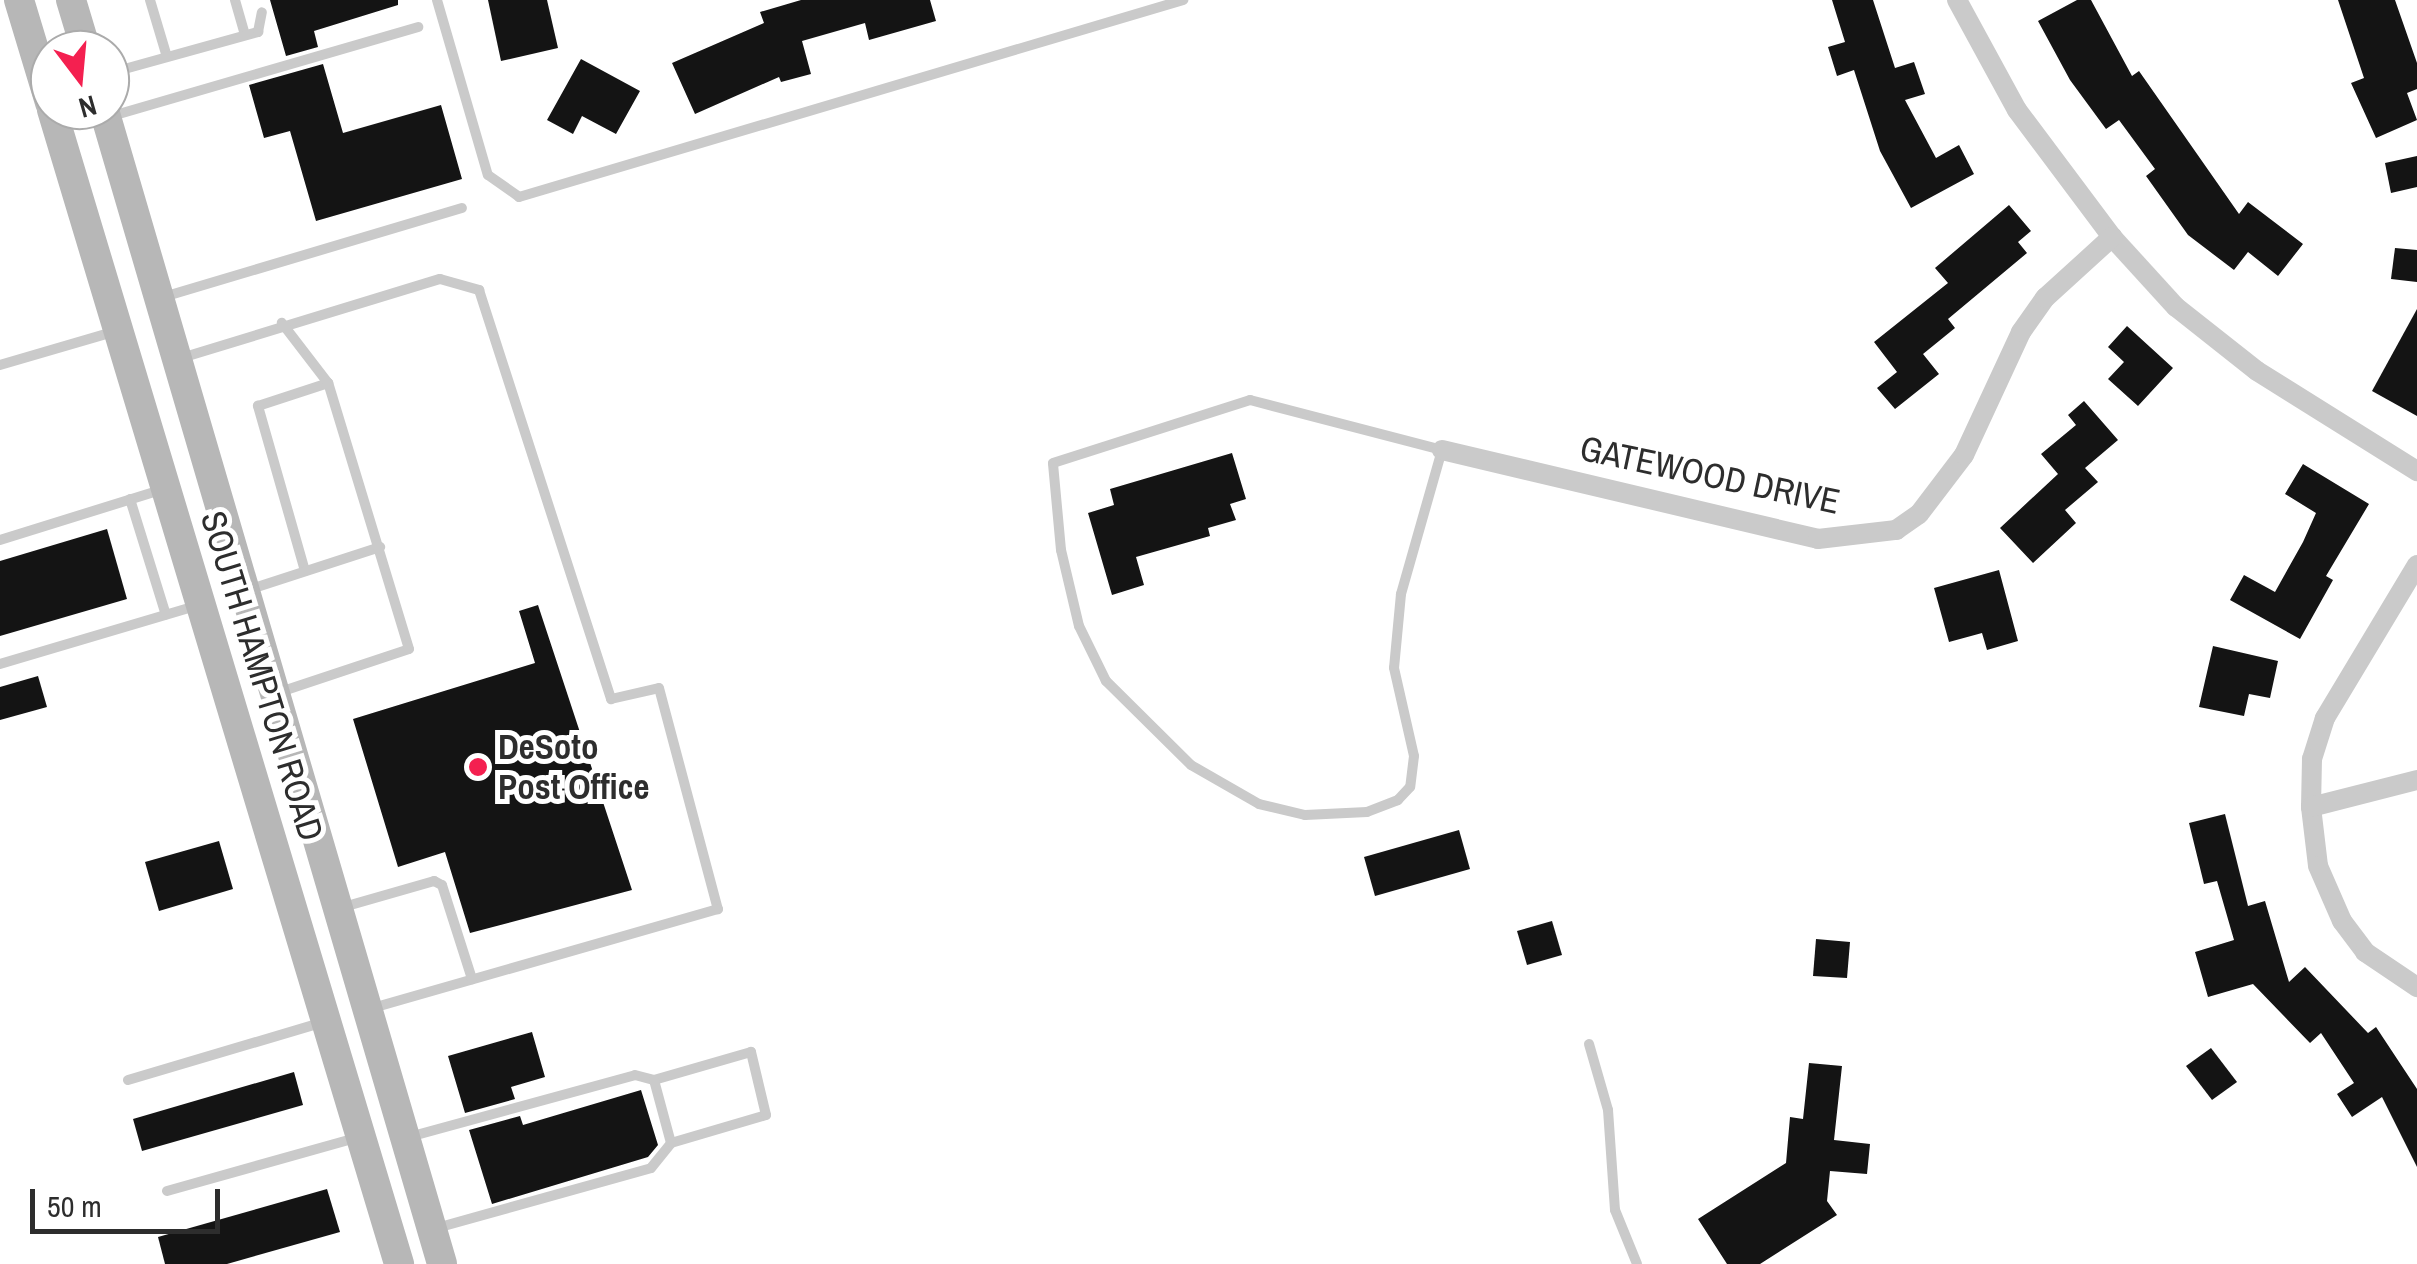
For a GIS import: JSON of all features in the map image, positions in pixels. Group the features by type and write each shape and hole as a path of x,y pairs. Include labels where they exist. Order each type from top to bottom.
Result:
{"main road":[{"name":"SOUTH HAMPTON ROAD","path":"19,0 30,36"},
{"path":"71,0 80,30"},
{"name":"SOUTH HAMPTON ROAD","path":"58,130 395,1252"},
{"name":"SOUTH HAMPTON ROAD","path":"110,130 442,1264"},
{"path":"131,371 177,359"},
{"path":"201,604 246,590"},
{"path":"327,1022 369,1009"},
{"path":"395,1252 432,1229"}],"street":[{"path":"1957,0 2017,110 2112,236 2176,307 2258,371 2417,471"},
{"name":"GATEWOOD DRIVE","path":"1442,450 1818,539 1896,530 1919,514 1964,455 2021,332 2045,298 2112,236"},
{"path":"2417,565 2410,591 2325,718 2312,759 2311,807 2318,866 2342,921 2365,952 2417,988"},
{"path":"2311,807 2417,780"}],"lane":[{"path":"150,0 166,57"},
{"path":"235,0 246,35"},
{"path":"437,0 488,175 519,197 1183,0"},
{"path":"130,67 258,32 262,12"},
{"path":"130,107 418,27"},
{"path":"160,298 462,208"},
{"path":"177,359 440,278 479,290 610,699 659,688 718,909 369,1009"},
{"path":"276,693 409,650 328,383 282,324"},
{"path":"0,365 119,331"},
{"path":"304,572 258,406 328,383"},
{"path":"1250,400 1442,450 1402,594 1394,668 1414,756 1410,788 1398,800 1367,812 1306,814 1259,804 1163,743 1106,681 1079,626 1061,550 1051,469 1057,457 1250,400"},
{"path":"0,540 166,488"},
{"path":"130,499 166,615"},
{"path":"246,590 380,547"},
{"path":"0,664 201,604"},
{"path":"339,908 434,881 442,884 472,980"},
{"path":"128,1080 327,1022"},
{"path":"1588,1044 1608,1110 1614,1210 1637,1264"},
{"path":"406,1138 635,1075 654,1080 750,1052 766,1115 671,1143 650,1168 432,1229"},
{"path":"654,1080 671,1143"},
{"path":"167,1191 362,1137"}],"building":[{"path":"270,0 398,0 398,5 314,31 318,47 286,56"},
{"path":"488,0 547,0 558,48 501,61"},
{"path":"801,0 930,0 936,21 869,40 865,23 802,41 811,74 781,82 779,77 695,114 672,63 764,23 760,12"},
{"path":"1832,0 1873,0 1895,68 1914,62 1925,94 1905,100 1936,158 1959,145 1974,174 1911,208 1880,151 1854,70 1837,76 1828,47 1845,42"},
{"path":"2077,0 2091,0 2132,76 2139,71 2239,214 2248,202 2303,244 2278,276 2248,252 2234,270 2188,235 2146,176 2155,169 2119,120 2106,129 2070,80 2038,21"},
{"path":"2338,0 2395,0 2417,63 2417,89 2407,93 2417,120 2376,138 2351,83 2364,78"},
{"path":"581,59 640,91 616,134 582,116 573,134 547,120"},
{"path":"323,64 343,133 441,105 462,179 316,221 290,131 264,138 249,85"},
{"path":"2417,156 2417,187 2391,193 2385,163"},
{"path":"2009,205 2031,231 2018,242 2027,253 1948,319 1955,328 1923,354 1939,374 1895,409 1877,388 1897,372 1874,342 1948,283 1935,268"},
{"path":"2395,248 2417,250 2417,282 2391,279"},
{"path":"2417,309 2417,416 2372,391"},
{"path":"2127,326 2173,368 2138,406 2108,379 2124,362 2108,347"},
{"path":"2084,401 2118,440 2085,468 2098,482 2065,510 2076,523 2033,563 2000,528 2058,474 2041,454 2076,425 2068,415"},
{"path":"1232,453 1246,499 1230,504 1236,520 1208,528 1210,536 1136,557 1144,585 1112,595 1088,513 1114,505 1110,489"},
{"path":"2303,464 2369,504 2326,576 2333,580 2300,639 2230,600 2244,575 2275,592 2303,542 2316,513 2285,494"},
{"path":"107,529 127,599 0,636 0,561"},
{"path":"1999,570 2018,641 1987,650 1982,633 1949,642 1934,588"},
{"name":"DeSoto Post Office","path":"538,605 632,890 470,933 445,852 398,867 353,719 535,663 519,611"},
{"path":"2213,646 2278,661 2270,698 2249,694 2244,716 2199,707"},
{"path":"38,676 47,707 0,720 0,687"},
{"path":"2225,814 2248,906 2265,901 2289,982 2305,967 2368,1033 2376,1027 2417,1089 2417,1167 2382,1097 2352,1117 2337,1094 2354,1083 2321,1033 2310,1043 2253,984 2208,997 2195,952 2234,940 2217,881 2204,884 2189,823"},
{"path":"1459,830 1470,869 1375,896 1364,857"},
{"path":"219,841 233,889 159,911 145,862"},
{"path":"1552,921 1562,955 1527,965 1517,931"},
{"path":"1816,939 1850,942 1847,978 1813,976"},
{"path":"532,1032 545,1077 511,1087 515,1099 465,1113 448,1056"},
{"path":"2211,1048 2237,1082 2212,1100 2186,1066"},
{"path":"1809,1063 1842,1066 1834,1140 1870,1144 1867,1174 1830,1171 1827,1201 1837,1215 1760,1264 1727,1264 1698,1219 1786,1163 1790,1117 1803,1119"},
{"path":"294,1072 303,1105 142,1151 133,1119"},
{"path":"641,1090 658,1145 648,1157 492,1204 469,1130 520,1116 523,1125"},
{"path":"327,1189 340,1232 227,1264 165,1264 158,1237"}],"place":[{"name":"DeSoto Post Office","path":"478,767"}]}
